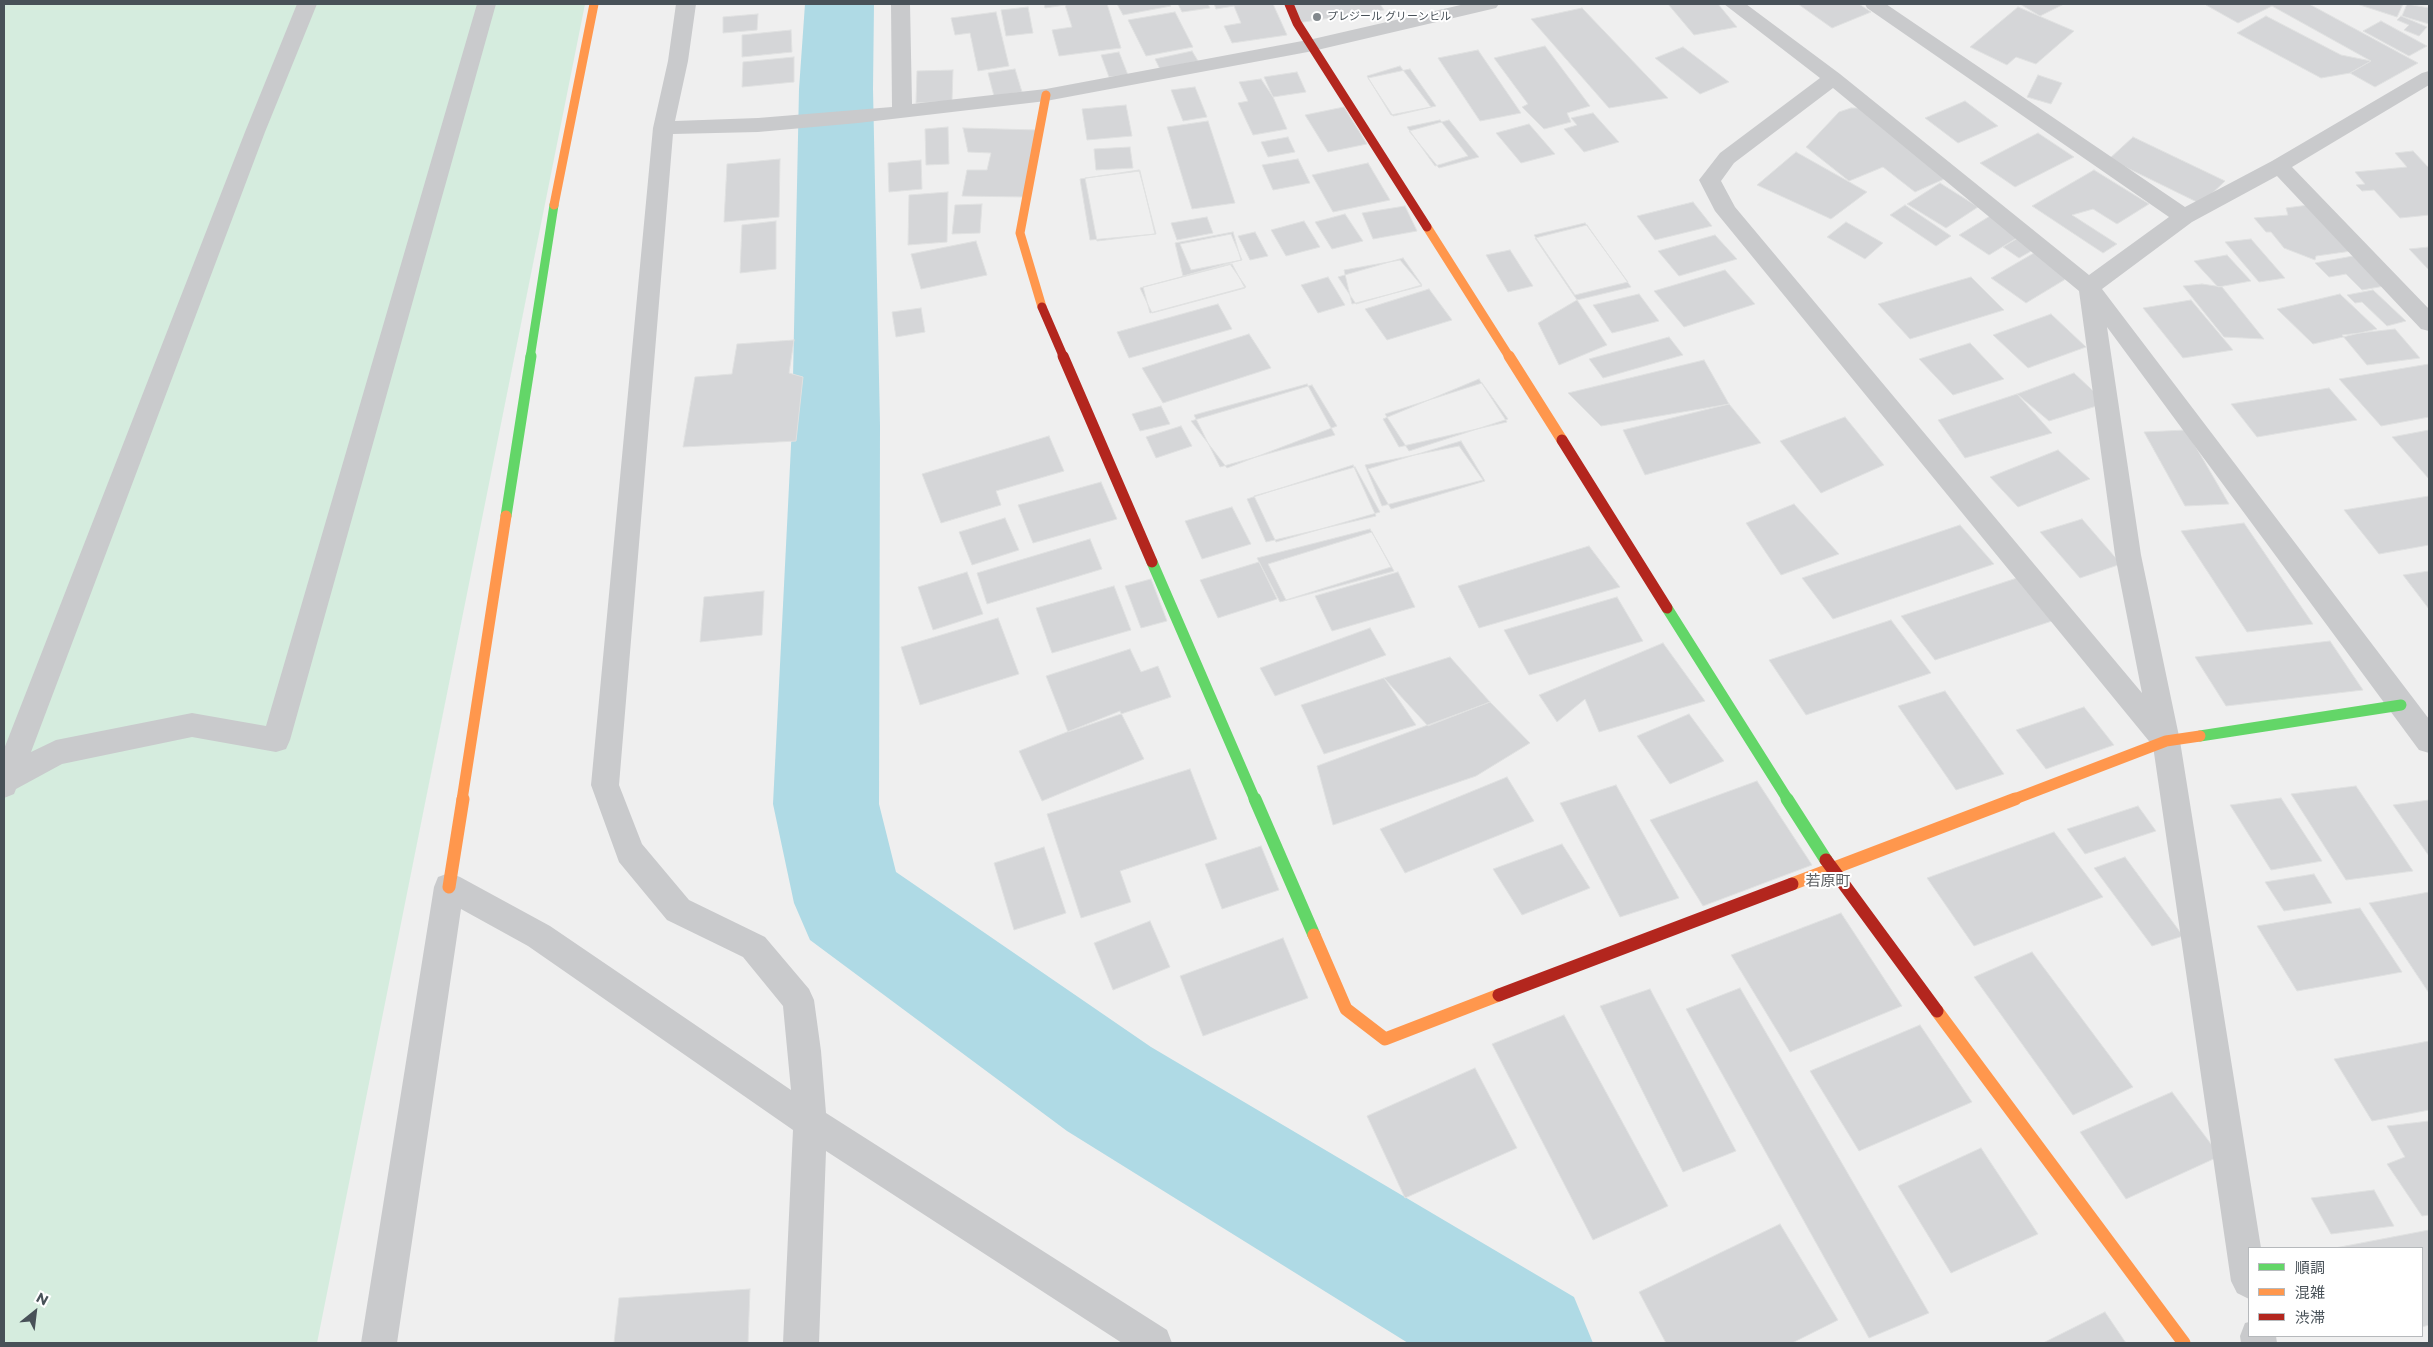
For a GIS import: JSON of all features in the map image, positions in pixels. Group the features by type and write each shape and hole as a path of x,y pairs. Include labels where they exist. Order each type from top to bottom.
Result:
{"street":[{"path":"5,782 255,132 307,4"},
{"path":"5,782 56,753 192,725 276,740 487,4"},
{"path":"379,1343 553,208 594,4"},
{"path":"686,4 678,61 663,128 605,785 630,852 678,910 754,947 798,1000 805,1051 810,1122 802,1343"},
{"path":"900,4 902,113"},
{"path":"1289,4 1297,23 1313,45 1832,869 2184,1343"},
{"path":"663,128 758,125 858,117 1046,96 1313,45 1489,4"},
{"path":"1734,4 1833,78 2089,287 2429,741"},
{"path":"1874,4 2184,217"},
{"path":"2089,287 2184,217 2278,166 2429,77"},
{"path":"1833,78 1727,158 1710,180 1714,188 1726,211 2166,741"},
{"path":"1046,96 1020,233 1043,310 1346,1009 1385,1039 2166,741 2401,704"},
{"path":"2278,166 2429,323"},
{"path":"2089,287 2128,555 2166,741 2248,1274"},
{"path":"449,887 539,936 810,1122 1154,1343"}],"green space":[{"path":"4,4 585,4 317,1343 4,1343"}],"building":[{"path":"1044,4 1107,4 1121,48 1059,56 1052,30 1072,27 1065,5 1045,8"},
{"path":"1117,4 1170,4 1171,6 1123,15"},
{"path":"1178,4 1208,4 1210,8 1182,12"},
{"path":"1214,4 1273,4 1287,35 1232,43 1224,26 1241,23 1234,6 1216,9"},
{"name":"プレジール グリーンヒル","path":"1289,4 1380,4 1384,10 1297,23"},
{"path":"1668,4 1718,4 1737,27 1694,35"},
{"path":"1798,4 1859,4 1871,12 1832,28"},
{"path":"2020,4 2064,4 2040,16"},
{"path":"2309,4 2418,63 2375,87 2350,73 2371,61 2272,6 2238,23 2206,5"},
{"path":"2357,4 2403,4 2397,17"},
{"path":"2407,4 2429,8 2429,24 2402,16"},
{"path":"1028,7 1033,33 1006,36 1001,10"},
{"path":"2018,7 2074,31 2036,64 2016,57 2007,65 1970,47"},
{"path":"1582,8 1668,98 1609,108 1531,19"},
{"path":"996,12 1009,66 978,71 970,33 955,35 951,18"},
{"path":"1175,12 1193,47 1146,56 1128,20"},
{"path":"758,14 757,30 723,33 723,17"},
{"path":"2266,16 2341,55 2371,61 2350,73 2321,78 2237,33"},
{"path":"2401,16 2427,27 2419,36 2404,30 2409,25 2397,20"},
{"path":"2381,21 2427,46 2409,56 2363,31"},
{"path":"791,30 792,52 742,57 742,35"},
{"path":"1545,46 1590,106 1567,113 1571,122 1544,129 1522,107 1528,104 1494,58"},
{"path":"1683,47 1729,82 1700,94 1655,58"},
{"path":"1478,50 1521,113 1480,121 1438,58"},
{"path":"1192,51 1198,61 1160,69 1155,59"},
{"path":"1119,52 1128,75 1109,77 1101,55"},
{"path":"794,57 794,82 742,87 743,62"},
{"path":"1400,66 1431,107 1391,115 1367,76"},
{"path":"1015,69 1022,92 994,96 988,73"},
{"path":"1410,69 1436,106 1393,116 1368,78"},
{"path":"953,70 952,101 916,103 917,71"},
{"path":"1297,72 1306,92 1273,97 1264,77"},
{"path":"2038,75 2062,83 2051,104 2027,97"},
{"path":"1261,79 1273,97 1287,129 1253,135 1238,103 1248,101 1239,82"},
{"path":"1195,87 1207,117 1183,121 1171,90"},
{"path":"1965,101 1998,126 1958,143 1925,118"},
{"path":"1126,105 1132,136 1087,140 1082,109"},
{"path":"1344,107 1367,144 1328,152 1305,115"},
{"path":"1851,108 1865,108 1953,175 1915,192 1883,167 1849,181 1806,147 1839,112"},
{"path":"1593,113 1619,142 1584,152 1564,129 1577,125 1571,118"},
{"path":"1440,120 1468,156 1435,166 1407,127"},
{"path":"1449,120 1479,157 1439,168 1409,131"},
{"path":"1208,121 1235,203 1192,209 1167,127"},
{"path":"1529,124 1555,154 1521,163 1496,133"},
{"path":"948,127 949,164 926,165 925,129"},
{"path":"963,128 1037,130 1025,197 962,196 967,170 987,170 991,153 968,152"},
{"path":"2038,133 2074,157 2015,187 1980,163"},
{"path":"1288,137 1295,152 1268,157 1261,142"},
{"path":"2133,137 2225,181 2201,204 2109,159"},
{"path":"1130,147 1133,168 1096,170 1094,149"},
{"path":"2413,151 2429,168 2429,215 2400,218 2374,190 2362,191 2356,185 2365,184 2355,172 2407,167 2395,153"},
{"path":"1796,152 1867,192 1831,219 1757,185"},
{"path":"780,159 779,217 724,222 727,164"},
{"path":"1298,159 1310,183 1273,190 1262,165"},
{"path":"921,160 922,189 889,192 888,163"},
{"path":"1368,163 1390,200 1333,212 1312,175"},
{"path":"1139,170 1156,234 1090,240 1080,179"},
{"path":"2094,170 2149,204 2117,224 2093,209 2072,215 2117,244 2103,253 2032,206"},
{"path":"1140,171 1155,234 1097,241 1085,178"},
{"path":"1940,183 1978,207 1946,228 1907,204"},
{"path":"948,192 947,242 908,245 909,195"},
{"path":"1693,202 1712,226 1655,240 1637,216"},
{"path":"982,204 980,233 952,234 955,205"},
{"path":"2316,204 2359,250 2316,256 2315,260 2284,248 2271,232 2266,232 2254,218 2288,215 2286,208"},
{"path":"1905,205 1951,236 1936,246 1890,215"},
{"path":"1405,206 1417,231 1373,239 1362,213"},
{"path":"1995,213 2025,233 1989,255 1959,235"},
{"path":"1345,214 1363,241 1332,249 1315,222"},
{"path":"1207,217 1213,233 1177,240 1171,223"},
{"path":"776,221 776,269 740,273 742,225"},
{"path":"1304,221 1320,247 1286,256 1271,230"},
{"path":"1846,222 1883,243 1865,259 1827,237"},
{"path":"1585,223 1628,282 1575,295 1534,235"},
{"path":"1587,225 1631,287 1577,300 1535,238"},
{"path":"1233,232 1241,260 1183,276 1175,243"},
{"path":"1255,232 1268,256 1250,260 1238,236"},
{"path":"1231,234 1242,260 1191,270 1180,244"},
{"path":"1715,235 1737,259 1679,276 1658,251"},
{"path":"2023,235 2040,246 2019,258 2003,247"},
{"path":"2251,239 2285,278 2259,282 2225,242"},
{"path":"976,241 987,275 921,289 911,254"},
{"path":"2429,247 2429,270 2409,249"},
{"path":"1510,250 1533,286 1508,292 1486,255"},
{"path":"2034,253 2069,277 2026,303 1991,278"},
{"path":"2227,255 2251,281 2218,287 2194,261"},
{"path":"2353,256 2390,285 2362,290 2346,274 2329,277 2315,263"},
{"path":"1403,258 1422,285 1356,304 1338,277"},
{"path":"1400,260 1422,286 1352,304 1344,270"},
{"path":"1230,264 1246,287 1150,313 1143,287"},
{"path":"1232,264 1245,288 1152,313 1140,288"},
{"path":"1725,270 1755,304 1684,327 1654,291"},
{"path":"1328,277 1345,305 1318,313 1301,285"},
{"path":"1971,277 2004,310 1910,339 1878,304"},
{"path":"2202,284 2222,287 2264,339 2224,337 2183,286"},
{"path":"1429,289 1452,320 1387,340 1365,309"},
{"path":"2373,290 2406,321 2387,326 2362,302 2355,303 2347,295"},
{"path":"1639,294 1659,321 1612,333 1593,305"},
{"path":"2340,294 2377,329 2313,344 2277,309"},
{"path":"1577,300 1607,345 1559,365 1538,323"},
{"path":"2191,300 2233,350 2183,358 2143,308"},
{"path":"1218,304 1232,329 1129,358 1117,332"},
{"path":"921,308 925,332 896,337 892,312"},
{"path":"2051,314 2086,347 2028,368 1993,335"},
{"path":"2395,329 2420,358 2367,365 2342,335"},
{"path":"1249,334 1271,368 1163,403 1142,368"},
{"path":"1669,337 1683,355 1603,378 1589,359"},
{"path":"794,340 789,373 803,377 796,441 683,447 695,377 732,374 737,344"},
{"path":"1970,343 2004,379 1953,395 1919,359"},
{"path":"1704,360 1729,404 1601,426 1568,393"},
{"path":"2429,364 2429,417 2381,426 2339,379"},
{"path":"2074,373 2106,403 2049,421 2017,394"},
{"path":"1479,379 1507,422 1399,447 1383,419"},
{"path":"1482,383 1508,419 1409,451 1385,414"},
{"path":"1307,384 1335,435 1220,467 1194,415"},
{"path":"1312,385 1337,426 1227,468 1191,421"},
{"path":"2329,388 2357,420 2257,437 2231,404"},
{"path":"2017,394 2052,433 1965,458 1938,420"},
{"path":"1729,404 1761,443 1645,475 1623,430"},
{"path":"1161,406 1170,424 1140,431 1132,414"},
{"path":"1845,417 1884,465 1821,493 1780,441"},
{"path":"1181,426 1192,446 1156,458 1146,437"},
{"path":"2186,430 2229,504 2185,506 2144,432"},
{"path":"2429,430 2429,479 2392,437"},
{"path":"1049,436 1064,471 996,491 1001,505 941,523 922,474"},
{"path":"1461,441 1485,481 1391,509 1368,469"},
{"path":"1459,446 1483,480 1382,506 1365,465"},
{"path":"2058,450 2090,479 2018,507 1990,477"},
{"path":"1353,465 1376,516 1266,542 1247,499"},
{"path":"1355,467 1380,512 1276,542 1254,496"},
{"path":"1101,482 1117,519 1033,543 1018,505"},
{"path":"2429,496 2429,545 2379,554 2344,510"},
{"path":"1794,504 1839,554 1781,575 1746,523"},
{"path":"1232,507 1251,544 1202,559 1185,521"},
{"path":"1005,518 1019,550 972,565 959,532"},
{"path":"2082,519 2121,564 2080,578 2040,532"},
{"path":"2244,523 2313,624 2247,632 2181,531"},
{"path":"1960,525 1994,564 1833,619 1802,578"},
{"path":"1370,529 1394,571 1280,602 1257,558"},
{"path":"1372,532 1391,567 1286,600 1268,564"},
{"path":"1090,539 1102,569 987,604 977,573"},
{"path":"1589,546 1620,587 1479,628 1458,586"},
{"path":"1259,562 1277,599 1218,618 1200,580"},
{"path":"2429,571 2429,609 2403,575"},
{"path":"967,572 983,614 933,630 918,587"},
{"path":"1398,572 1415,607 1332,631 1315,596"},
{"path":"2017,578 2052,621 1935,660 1901,616"},
{"path":"1151,579 1167,621 1141,628 1125,586"},
{"path":"1114,586 1131,630 1052,653 1036,608"},
{"path":"764,591 762,635 700,642 704,597"},
{"path":"1617,597 1643,641 1529,675 1504,630"},
{"path":"998,618 1019,674 920,705 901,647"},
{"path":"1891,620 1931,673 1806,715 1769,660"},
{"path":"1370,628 1386,655 1275,696 1260,668"},
{"path":"2330,641 2363,690 2226,706 2195,657"},
{"path":"1663,643 1705,701 1599,732 1585,699 1557,722 1539,695"},
{"path":"1130,649 1141,672 1158,666 1171,697 1068,732 1046,676"},
{"path":"1450,657 1490,702 1428,726 1384,678"},
{"path":"1384,678 1416,725 1324,754 1301,705"},
{"path":"1945,691 2004,774 1956,790 1898,706"},
{"path":"1490,702 1530,743 1476,776 1333,825 1317,766"},
{"path":"2084,707 2114,745 2046,769 2016,730"},
{"path":"1120,711 1144,759 1042,801 1019,751"},
{"path":"1689,714 1724,761 1670,784 1637,736"},
{"path":"1190,769 1217,839 1120,871 1131,902 1081,918 1047,814"},
{"path":"1507,777 1534,821 1405,873 1380,829"},
{"path":"1757,781 1812,865 1703,906 1650,820"},
{"path":"1616,785 1679,898 1620,917 1560,803"},
{"path":"2356,786 2413,871 2346,880 2291,794"},
{"path":"2281,798 2322,861 2271,870 2230,805"},
{"path":"2429,800 2429,856 2393,805"},
{"path":"2138,806 2156,831 2085,854 2067,829"},
{"path":"2054,832 2103,897 1974,946 1927,878"},
{"path":"1562,844 1590,888 1522,915 1493,869"},
{"path":"1261,846 1279,890 1222,909 1205,864"},
{"path":"1044,847 1066,913 1014,930 994,863"},
{"path":"2125,857 2183,936 2152,946 2094,868"},
{"path":"2314,874 2332,903 2284,911 2265,882"},
{"path":"2429,892 2429,993 2369,903"},
{"path":"2360,908 2402,972 2297,991 2257,926"},
{"path":"1841,913 1902,1006 1790,1052 1731,955"},
{"path":"1150,921 1170,967 1113,990 1094,943"},
{"path":"1283,938 1308,998 1203,1036 1180,976"},
{"path":"2032,952 2133,1087 2073,1115 1974,977"},
{"path":"1740,988 1929,1313 1869,1338 1686,1009"},
{"path":"1650,989 1736,1151 1683,1172 1600,1006"},
{"path":"1564,1015 1668,1206 1593,1240 1492,1044"},
{"path":"1920,1025 1972,1102 1859,1151 1810,1071"},
{"path":"2429,1041 2429,1110 2372,1121 2334,1059"},
{"path":"1475,1068 1517,1148 1405,1198 1367,1116"},
{"path":"2172,1092 2220,1156 2126,1199 2080,1132"},
{"path":"2429,1121 2429,1215 2422,1216 2387,1164 2405,1157 2387,1126"},
{"path":"1981,1148 2038,1234 1951,1273 1898,1186"},
{"path":"2374,1190 2394,1226 2331,1234 2311,1198"},
{"path":"1780,1224 1838,1320 1792,1343 1666,1343 1639,1292"},
{"path":"2429,1230 2429,1325 2423,1327 2423,1247 2340,1247"},
{"path":"750,1289 748,1343 614,1343 619,1298"},
{"path":"2105,1312 2126,1343 2043,1343"}],"waterway":[{"path":"839,4 836,89 836,426 826,804 849,903 1109,1089 1528,1343"}],"traffic: fast":[{"path":"506,516 554,205"},
{"path":"1152,562 1314,935"},
{"path":"1667,608 1826,860"},
{"path":"2200,736 2401,705"}],"traffic: slow":[{"path":"554,205 594,4"},
{"path":"1042,307 1020,233 1046,95"},
{"path":"1427,227 1562,440"},
{"path":"449,887 506,516"},
{"path":"1792,884 2166,741 2200,736"},
{"path":"1314,935 1346,1009 1385,1039 1499,995"},
{"path":"1937,1011 2184,1343"}],"traffic: jam":[{"path":"1289,4 1297,23 1427,227"},
{"path":"1042,307 1152,562"},
{"path":"1562,440 1667,608"},
{"path":"1826,860 1937,1011"},
{"path":"1499,995 1792,884"}],"place":[{"name":"プレジール グリーンヒル","path":"1317,17"}],"district":[{"name":"若原町","path":"1828,882"}]}
